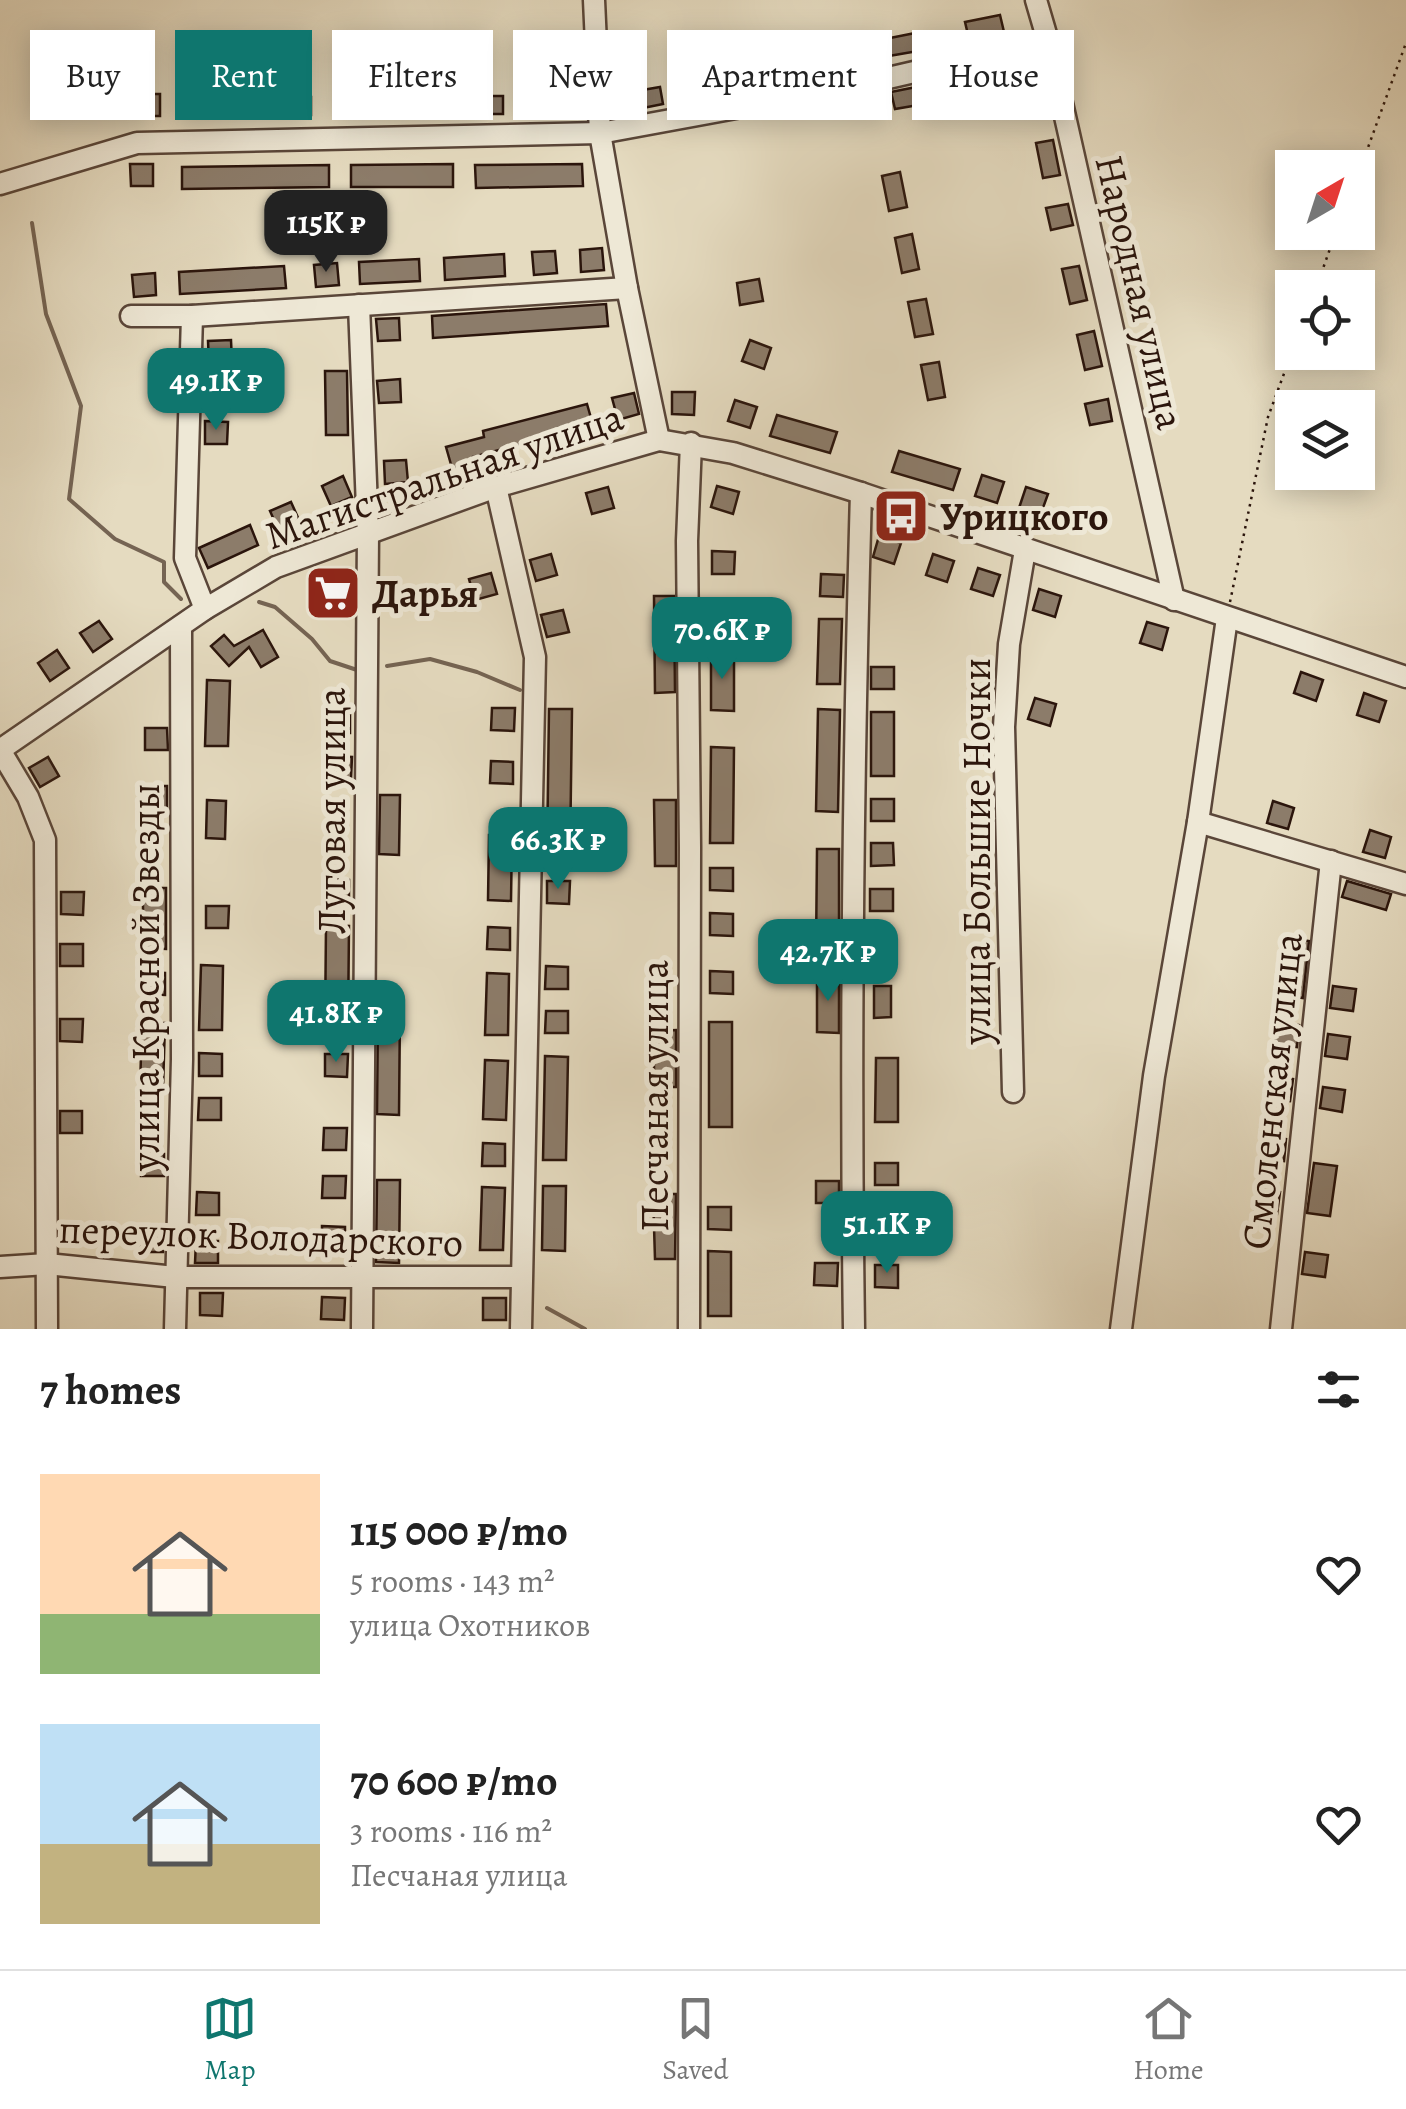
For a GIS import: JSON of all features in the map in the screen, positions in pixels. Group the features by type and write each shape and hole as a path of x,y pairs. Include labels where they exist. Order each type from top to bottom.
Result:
{"street":[{"path":"594,0 600,133 659,440"},
{"name":"Народная улица","path":"1036,0 1045,30"},
{"path":"0,184 137,143 600,133 912,73"},
{"name":"Народная улица","path":"1066,120 1174,600"},
{"path":"132,316 192,316 628,288"},
{"name":"Луговая улица","path":"358,305 368,533 362,1329"},
{"path":"192,316 185,558 204,610"},
{"name":"Магистральная улица","path":"0,750 204,610 276,566 496,486 659,440 732,452 1406,676"},
{"name":"Песчаная улица","path":"688,1329 690,847 686,541 691,443"},
{"path":"496,486 535,658 521,1329"},
{"path":"854,1329 856,675 861,493"},
{"name":"улица Большие Ночки","path":"1013,1092 1004,727 1009,644 1024,550"},
{"path":"1120,1329 1154,1076 1198,822 1227,618"},
{"name":"улица Красной Звезды","path":"176,1329 182,1059 181,626"},
{"path":"0,750 28,796 45,840 47,1329"},
{"path":"1198,822 1406,884"},
{"name":"Смоленская улица","path":"1282,1329 1332,862"},
{"name":"переулок Володарского","path":"0,1268 47,1264 175,1277 521,1277"}],"path":[{"path":"1367,150 1406,43"},
{"path":"1227,618 1268,417 1285,370"}],"building":[{"path":"1000,15 1004,30 967,30 965,22"},
{"path":"912,34 912,52 892,55 892,38"},
{"path":"660,87 663,104 647,107 647,89"},
{"path":"912,88 912,106 895,109 892,92"},
{"path":"155,94 160,94 160,116 155,116"},
{"path":"493,96 503,96 503,114 493,114"},
{"path":"1053,140 1060,175 1043,178 1036,143"},
{"path":"130,164 153,164 153,186 131,186"},
{"path":"453,164 453,187 351,187 351,165"},
{"path":"582,164 583,186 476,188 475,165"},
{"path":"329,165 329,187 182,189 182,167"},
{"path":"900,172 907,207 889,211 882,176"},
{"path":"1068,204 1073,225 1051,230 1046,208"},
{"path":"912,234 919,269 902,273 895,238"},
{"path":"602,248 604,270 581,272 580,250"},
{"path":"555,251 557,273 534,275 532,252"},
{"path":"504,254 505,276 445,280 444,258"},
{"path":"419,259 420,281 360,284 359,262"},
{"path":"337,263 339,285 316,287 314,265"},
{"path":"284,266 286,288 180,294 179,272"},
{"path":"1079,266 1087,300 1070,304 1062,269"},
{"path":"155,273 156,295 134,297 132,275"},
{"path":"759,279 763,301 740,305 737,283"},
{"path":"926,299 933,334 915,337 908,302"},
{"path":"606,304 608,326 433,338 432,316"},
{"path":"399,318 400,340 378,341 376,319"},
{"path":"1094,331 1102,366 1085,370 1077,335"},
{"path":"231,340 232,362 209,363 208,341"},
{"path":"750,340 771,348 764,369 742,361"},
{"path":"939,362 945,397 928,400 921,365"},
{"path":"325,371 347,371 348,435 326,435"},
{"path":"400,379 401,402 379,403 377,381"},
{"path":"672,392 695,392 694,415 672,414"},
{"path":"634,393 639,414 618,420 612,398"},
{"path":"1108,399 1112,421 1090,425 1085,404"},
{"path":"735,400 757,407 750,428 728,421"},
{"path":"587,404 593,425 473,457 474,462 452,468 446,447 484,437 483,431"},
{"path":"777,415 837,432 830,453 770,436"},
{"path":"205,421 228,422 227,444 205,444"},
{"path":"899,451 960,469 953,490 892,472"},
{"path":"406,460 408,482 385,484 384,461"},
{"path":"982,475 1004,482 997,503 975,496"},
{"path":"343,476 352,497 331,506 322,486"},
{"path":"717,486 739,492 733,514 711,507"},
{"path":"608,487 614,508 592,514 586,493"},
{"path":"1026,487 1048,494 1040,516 1019,508"},
{"path":"291,502 300,522 279,531 270,511"},
{"path":"250,525 258,545 208,568 199,548"},
{"path":"879,536 901,543 894,564 873,557"},
{"path":"712,551 735,552 734,574 712,574"},
{"path":"551,554 557,575 536,581 530,560"},
{"path":"933,554 954,561 947,582 926,575"},
{"path":"978,568 1000,575 993,596 971,589"},
{"path":"491,573 497,594 475,600 469,579"},
{"path":"821,574 844,575 843,597 820,596"},
{"name":"Дарья","path":"342,579 349,597 324,607 317,589"},
{"path":"1039,589 1061,596 1055,617 1033,610"},
{"path":"654,596 674,596 675,692 655,693"},
{"path":"712,608 734,608 734,630 711,630"},
{"path":"563,610 569,632 547,637 541,615"},
{"path":"819,619 842,619 840,684 817,684"},
{"path":"99,621 112,639 93,652 80,633"},
{"path":"1147,622 1168,628 1162,650 1140,643"},
{"path":"263,630 278,657 261,667 249,647 229,666 211,646 224,635 234,646"},
{"path":"57,650 69,668 50,681 38,663"},
{"path":"711,653 734,654 734,711 711,710"},
{"path":"871,667 894,667 894,689 871,689"},
{"path":"1301,672 1323,680 1316,701 1294,693"},
{"path":"207,680 230,681 228,746 205,746"},
{"path":"1364,693 1386,701 1379,722 1357,715"},
{"path":"1035,698 1056,704 1050,726 1028,719"},
{"path":"492,708 515,708 514,731 491,730"},
{"path":"549,709 572,709 570,856 547,856"},
{"path":"818,709 840,710 838,812 816,811"},
{"path":"328,711 350,711 350,733 327,733"},
{"path":"871,712 894,712 894,776 871,776"},
{"path":"145,728 167,728 168,750 145,750"},
{"path":"711,747 734,748 733,843 710,843"},
{"path":"329,756 352,757 351,779 328,778"},
{"path":"48,757 59,776 40,787 29,768"},
{"path":"491,761 513,762 513,784 490,783"},
{"path":"145,786 167,786 167,809 144,808"},
{"path":"380,795 400,795 399,855 379,854"},
{"path":"871,799 894,799 894,821 871,821"},
{"path":"207,800 226,801 225,839 206,838"},
{"path":"654,800 676,800 676,866 655,866"},
{"path":"1273,801 1294,808 1288,829 1267,823"},
{"path":"1370,830 1391,837 1385,858 1363,852"},
{"path":"489,835 512,836 511,901 488,900"},
{"path":"871,843 893,843 894,865 871,866"},
{"path":"817,849 839,849 839,950 816,950"},
{"path":"710,868 733,868 733,891 710,890"},
{"path":"326,879 349,880 349,902 326,902"},
{"path":"547,881 570,881 569,904 547,903"},
{"path":"1347,881 1391,894 1386,910 1342,897"},
{"path":"143,888 166,888 166,949 143,948"},
{"path":"870,889 893,889 893,911 870,911"},
{"path":"61,892 84,892 83,915 61,914"},
{"path":"206,906 229,906 228,928 206,928"},
{"path":"710,913 733,914 733,936 710,935"},
{"path":"326,925 349,926 348,1031 325,1030"},
{"path":"488,927 510,928 510,950 487,949"},
{"path":"870,933 893,933 893,955 870,955"},
{"path":"1287,938 1309,941 1303,998 1281,995"},
{"path":"60,944 83,944 83,966 60,966"},
{"path":"201,965 223,966 222,1030 199,1030"},
{"path":"546,966 568,967 568,989 545,989"},
{"path":"710,971 733,972 733,994 710,993"},
{"path":"142,972 165,973 165,995 142,994"},
{"path":"487,973 509,974 508,1035 485,1035"},
{"path":"817,974 839,975 839,1033 817,1032"},
{"path":"874,986 891,986 891,1017 874,1018"},
{"path":"1333,986 1356,989 1353,1011 1330,1008"},
{"path":"378,1009 400,1009 399,1115 377,1114"},
{"path":"546,1011 568,1011 568,1033 545,1033"},
{"path":"60,1019 83,1019 82,1042 60,1041"},
{"path":"709,1022 732,1022 732,1127 709,1127"},
{"path":"1277,1022 1299,1025 1297,1047 1274,1044"},
{"path":"142,1023 165,1023 163,1089 140,1088"},
{"path":"676,1030 676,1087 654,1087 654,1031"},
{"path":"1328,1034 1350,1037 1347,1059 1325,1056"},
{"path":"199,1053 222,1054 222,1076 199,1076"},
{"path":"325,1054 348,1054 347,1077 325,1076"},
{"path":"545,1056 568,1057 566,1160 543,1160"},
{"path":"876,1058 898,1058 898,1122 875,1122"},
{"path":"485,1060 508,1061 506,1120 483,1119"},
{"path":"1271,1076 1293,1079 1290,1101 1268,1098"},
{"path":"1323,1087 1345,1090 1342,1112 1320,1108"},
{"path":"199,1098 221,1098 221,1120 198,1120"},
{"path":"60,1111 82,1111 82,1133 60,1133"},
{"path":"324,1128 347,1128 346,1150 323,1150"},
{"path":"1264,1136 1286,1139 1284,1161 1261,1158"},
{"path":"483,1143 505,1144 505,1166 482,1166"},
{"path":"141,1154 164,1154 164,1176 141,1176"},
{"path":"875,1163 898,1163 898,1185 875,1185"},
{"path":"1314,1163 1337,1166 1330,1216 1307,1213"},
{"path":"323,1176 346,1176 345,1198 322,1198"},
{"path":"377,1180 400,1180 399,1263 376,1262"},
{"path":"816,1181 839,1181 839,1203 816,1203"},
{"path":"543,1186 566,1186 565,1251 542,1250"},
{"path":"482,1187 505,1188 503,1250 480,1250"},
{"path":"1258,1189 1280,1192 1277,1214 1255,1211"},
{"path":"197,1192 219,1193 219,1215 196,1215"},
{"path":"653,1194 676,1194 675,1259 655,1259"},
{"path":"708,1207 731,1207 731,1230 708,1229"},
{"path":"875,1216 898,1216 898,1238 875,1238"},
{"path":"322,1226 345,1227 345,1249 322,1248"},
{"path":"141,1230 164,1230 163,1252 141,1252"},
{"path":"196,1241 218,1241 218,1263 195,1263"},
{"path":"708,1251 731,1252 731,1316 708,1316"},
{"path":"1305,1252 1328,1255 1325,1277 1302,1274"},
{"path":"815,1263 838,1263 837,1286 814,1285"},
{"path":"875,1265 898,1265 898,1288 875,1287"},
{"path":"200,1293 223,1293 222,1316 200,1315"},
{"path":"322,1297 345,1298 344,1320 321,1319"},
{"path":"483,1298 506,1298 506,1320 483,1320"}],"waterway":[{"path":"32,223 46,314 81,406 69,499 115,539 164,562 164,582 181,599"},
{"path":"259,602 275,607 312,639 330,661 357,670"},
{"path":"387,666 430,659 477,672 520,690"},
{"path":"547,1308 585,1329"}],"place":[{"name":"Урицкого","path":"901,516"},
{"name":"Дарья","path":"333,593"}]}
